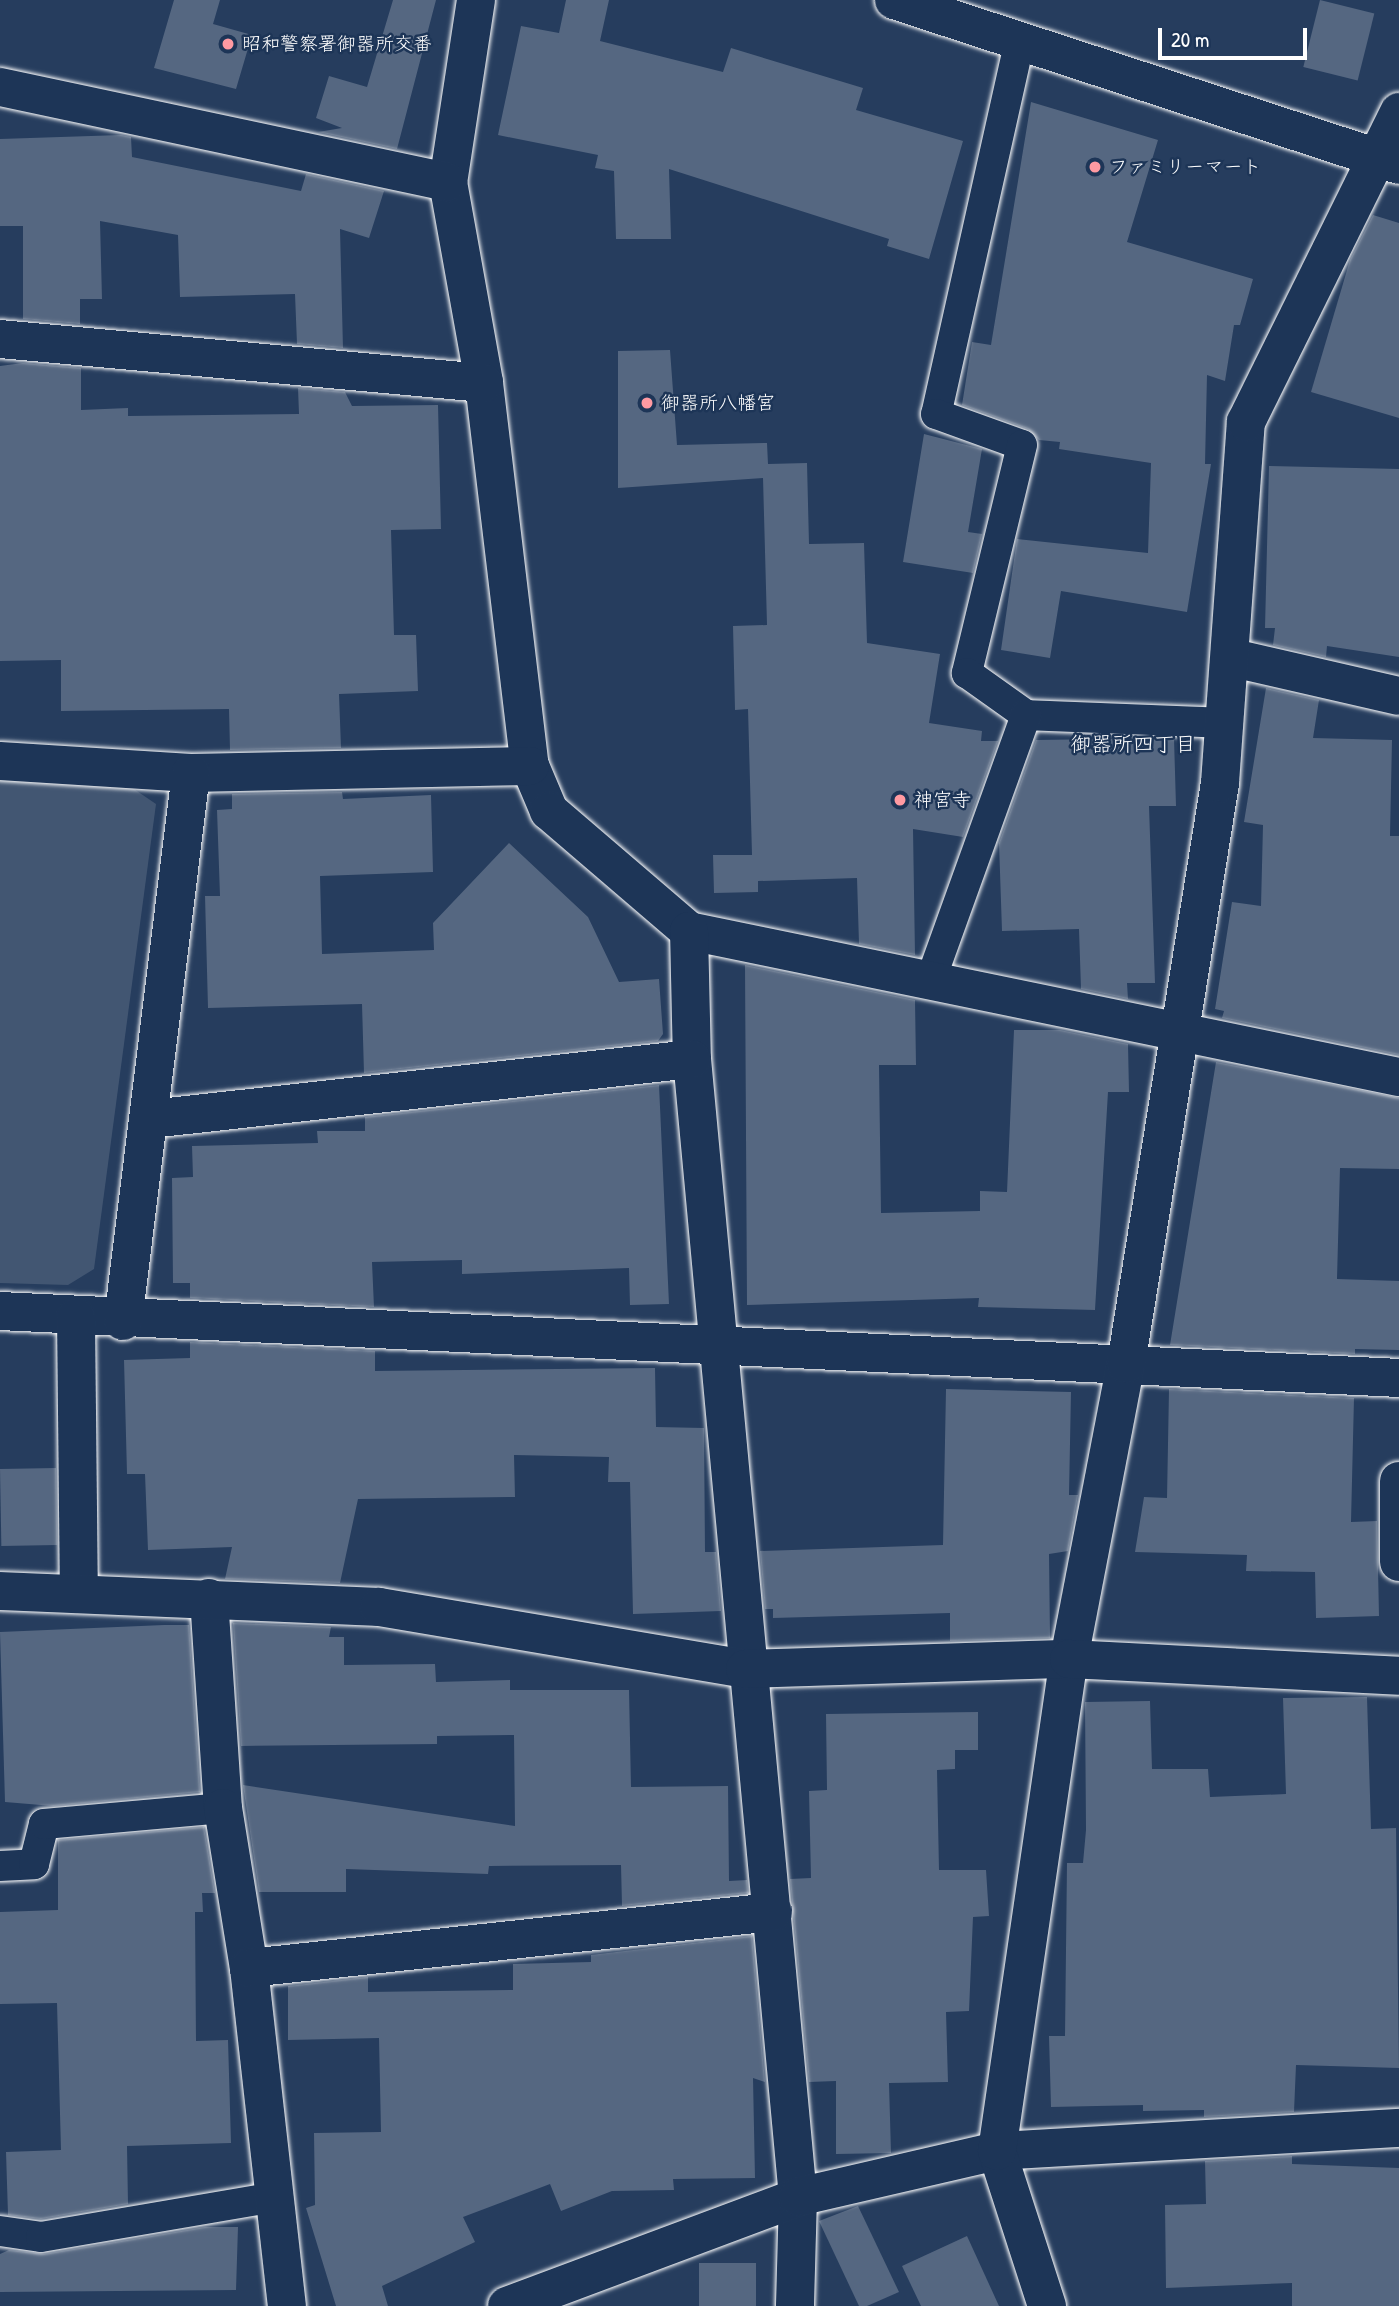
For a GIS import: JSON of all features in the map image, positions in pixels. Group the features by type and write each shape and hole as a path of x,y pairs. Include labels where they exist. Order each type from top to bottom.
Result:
{"street":[{"path":"476,0 448,182 484,383 530,766 549,811 689,931 932,979 1183,1036 1399,1077"},
{"path":"894,0 1019,44 1386,161"},
{"path":"0,87 448,182"},
{"path":"1047,2306 997,2151 1069,1658 1126,1364 1183,1036 1233,658 1246,422 1386,161 1399,112"},
{"path":"0,339 484,383"},
{"path":"1233,658 1399,695"},
{"path":"0,761 191,774 530,766"},
{"path":"123,1321 151,1119 191,774"},
{"path":"689,931 692,1059 746,1669 773,1912 798,2197 795,2306"},
{"path":"151,1119 692,1059"},
{"path":"0,1311 123,1321 1399,1378"},
{"path":"76,1317 79,1594"},
{"path":"1399,1481 1399,1562"},
{"path":"0,1591 379,1607 746,1669 1069,1658 1399,1675"},
{"path":"209,1598 223,1808 249,1968 287,2306"},
{"path":"249,1968 773,1912"},
{"path":"507,2306 798,2197 997,2151 1399,2128"}],"lane":[{"path":"1019,44 936,414 1022,445 967,673 1026,715 1225,723"},
{"path":"932,979 1026,715"},
{"path":"0,1866 34,1864 44,1824 223,1808"},
{"path":"0,2231 41,2237 274,2197"}],"shaded area":[{"path":"0,779 128,785 156,804 94,1269 68,1285 0,1283"}],"building":[{"path":"174,0 220,0 213,24 252,35 236,89 154,68"},
{"path":"393,0 436,0 397,149 318,132 342,128 316,118 329,76 367,87"},
{"path":"566,0 609,0 600,41 723,72 731,48 863,88 856,110 963,141 929,259 887,246 889,239 669,169 671,239 616,239 614,171 595,168 598,155 498,135 521,26 559,33"},
{"path":"1320,0 1374,14 1358,80 1303,67"},
{"path":"1031,102 1158,140 1127,242 1253,279 1240,325 1234,325 1225,381 1207,375 1205,464 1211,464 1187,612 1061,591 1050,658 1001,650 1017,539 1148,553 1151,463 1059,449 1060,442 1039,440 1028,429 962,405 972,342 991,345"},
{"path":"121,135 131,137 132,157 301,191 306,174 384,191 369,238 340,229 343,348 297,344 295,294 180,297 178,235 100,221 102,299 80,299 80,324 23,319 23,226 0,226 0,139"},
{"path":"1373,215 1399,223 1399,418 1311,392 1350,260"},
{"path":"670,350 677,445 767,443 768,464 807,463 809,544 864,543 867,643 940,654 929,723 982,731 981,741 998,741 963,837 913,829 915,955 859,944 857,878 758,881 758,892 714,893 713,855 752,855 748,709 735,710 733,626 767,625 763,478 618,488 618,351"},
{"path":"23,363 81,368 81,410 128,408 128,416 299,414 298,388 345,392 352,406 438,405 441,529 391,530 394,635 416,635 418,691 339,694 341,748 230,750 229,709 61,711 61,660 0,661 0,366"},
{"path":"924,434 982,449 968,532 982,534 973,573 903,562"},
{"path":"1269,466 1399,469 1399,657 1327,646 1326,657 1273,645 1275,628 1265,628"},
{"path":"1266,688 1319,700 1313,738 1392,740 1390,836 1399,836 1399,1055 1222,1018 1224,1011 1215,1009 1232,902 1261,906 1263,825 1244,822"},
{"path":"1174,738 1176,806 1149,806 1155,983 1127,983 1128,999 1081,989 1079,929 1002,931 999,843 1036,740"},
{"path":"342,792 343,799 431,795 433,872 320,876 322,954 434,950 433,923 509,843 588,917 619,982 659,979 663,1034 658,1041 364,1073 362,1004 208,1008 205,896 220,896 217,810 232,809 232,794"},
{"path":"745,965 915,1000 916,1065 879,1065 881,1213 980,1211 980,1191 1007,1192 1014,1030 1060,1030 1128,1044 1129,1092 1108,1092 1095,1310 978,1307 979,1298 747,1305"},
{"path":"1216,1062 1399,1098 1399,1169 1340,1168 1337,1279 1399,1281 1399,1350 1355,1349 1355,1354 1170,1345"},
{"path":"659,1085 669,1304 630,1305 629,1268 462,1274 462,1260 372,1262 374,1307 190,1298 190,1283 173,1283 172,1178 193,1177 192,1146 318,1143 317,1131 365,1131 365,1117"},
{"path":"190,1342 375,1351 375,1371 655,1368 656,1427 704,1428 705,1552 716,1552 721,1611 633,1614 630,1482 608,1482 609,1457 514,1455 515,1497 358,1499 340,1583 225,1579 232,1547 148,1550 145,1474 127,1474 124,1360 190,1358"},
{"path":"946,1389 1071,1392 1069,1495 1078,1495 1068,1551 1049,1554 1050,1638 950,1641 950,1613 773,1618 773,1609 765,1609 760,1551 943,1545"},
{"path":"1169,1389 1354,1398 1351,1522 1377,1521 1379,1616 1316,1618 1315,1572 1246,1571 1247,1555 1135,1552 1144,1497 1167,1498"},
{"path":"56,1468 57,1545 1,1546 0,1469"},
{"path":"233,1623 331,1627 329,1637 344,1637 344,1665 435,1664 436,1682 510,1680 510,1690 629,1690 631,1787 728,1786 729,1881 747,1880 748,1893 622,1906 621,1865 489,1866 488,1874 346,1869 346,1892 259,1892 243,1785 515,1826 514,1735 437,1736 437,1744 241,1746"},
{"path":"189,1625 200,1792 53,1806 5,1802 0,1632"},
{"path":"1367,1697 1371,1829 1396,1828 1399,2068 1296,2065 1294,2112 1204,2117 1204,2110 1143,2111 1143,2105 1051,2107 1049,2036 1065,2036 1067,1863 1083,1863 1086,1830 1085,1702 1150,1701 1152,1769 1208,1769 1210,1797 1286,1794 1283,1698"},
{"path":"978,1712 978,1750 955,1750 955,1769 937,1770 939,1870 986,1870 989,1916 973,1917 969,2011 946,2012 948,2082 889,2083 891,2153 836,2154 836,2081 809,2082 790,1879 811,1878 809,1791 827,1790 826,1714"},
{"path":"204,1827 215,1893 202,1893 203,1912 195,1912 196,2041 228,2040 231,2143 127,2146 128,2204 41,2219 8,2215 6,2152 61,2150 57,2003 0,2004 0,1912 58,1910 58,1840"},
{"path":"752,1936 765,2082 753,2078 755,2178 673,2179 674,2190 612,2191 561,2211 550,2184 463,2217 475,2242 382,2286 388,2306 336,2306 306,2208 315,2205 314,2133 381,2132 379,2038 288,2040 288,1986 368,1977 368,1992 513,1990 513,1964 591,1962 591,1955"},
{"path":"1292,2156 1292,2164 1399,2168 1399,2306 1292,2306 1292,2283 1166,2288 1165,2205 1206,2204 1205,2161"},
{"path":"858,2206 899,2292 867,2306 859,2306 819,2221"},
{"path":"205,2227 238,2227 236,2290 0,2292 0,2254 9,2250 44,2254"},
{"path":"967,2236 999,2306 921,2306 902,2266"},
{"path":"699,2263 756,2263 756,2306 699,2306"}],"place":[{"name":"昭和警察署御器所交番","path":"228,44"},
{"name":"ファミリーマート","path":"1095,167"},
{"name":"御器所八幡宮","path":"647,403"},
{"name":"神宮寺","path":"900,800"}],"district":[{"name":"御器所四丁目","path":"1133,744"}]}
